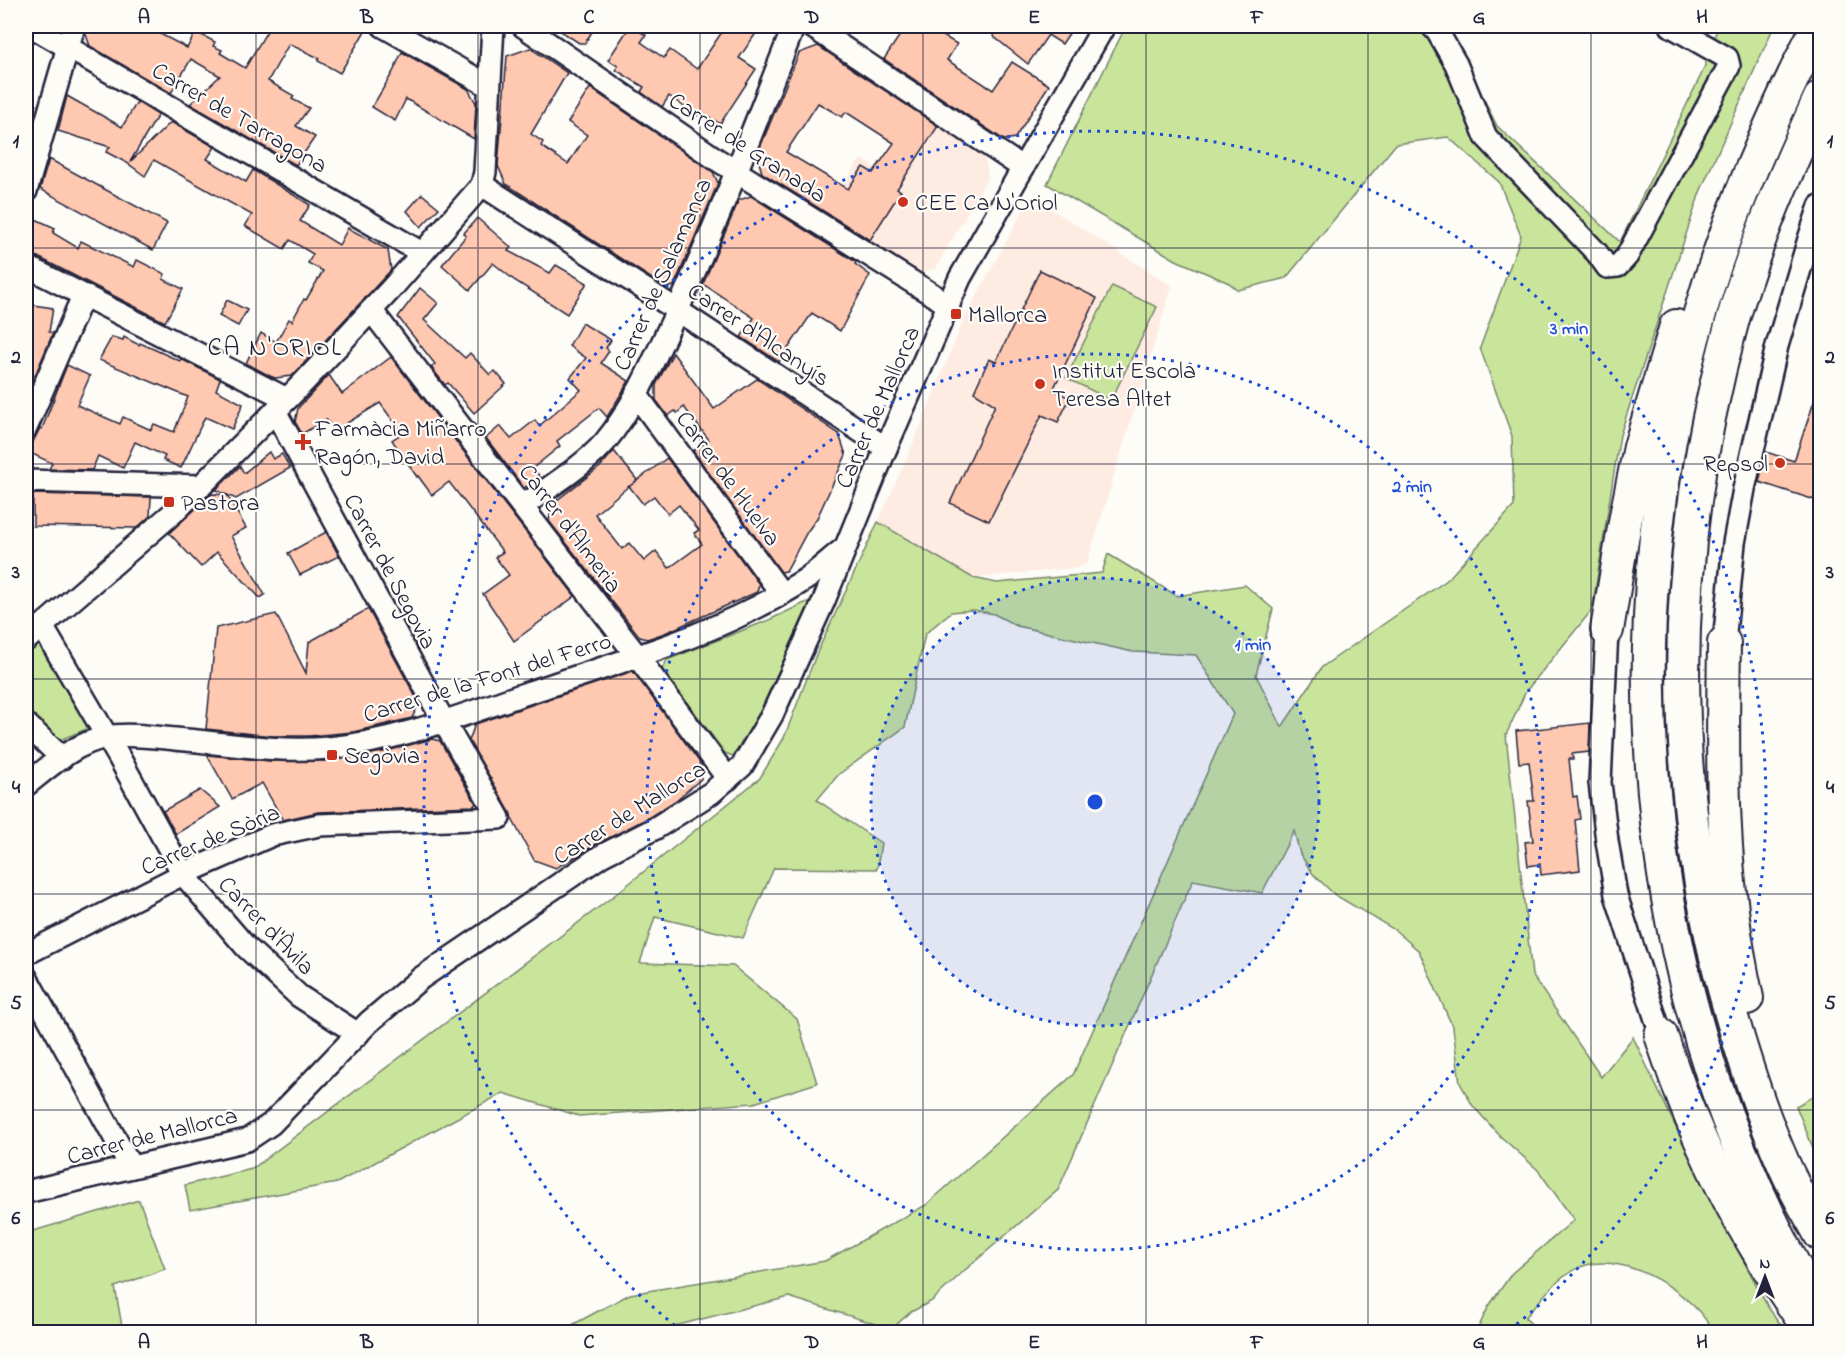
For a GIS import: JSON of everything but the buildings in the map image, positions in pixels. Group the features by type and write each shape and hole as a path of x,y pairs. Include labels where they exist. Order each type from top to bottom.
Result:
{"highway":[{"path":"1818,26 1746,181 1700,312 1677,401 1666,460 1653,556 1648,696 1650,751 1658,834 1667,890 1689,991 1724,1105 1756,1186 1795,1265 1821,1311"},
{"path":"1817,1227 1792,1184 1758,1099 1741,1051 1716,961 1697,868 1691,820 1682,679 1684,596 1689,536 1711,406 1734,317 1763,229 1821,98"},
{"path":"1607,630 1640,447 1667,352 1707,238 1746,181"},
{"path":"1724,643 1723,818 1730,910 1738,960 1760,1049 1817,1227"},
{"path":"1660,1035 1711,1163 1752,1242 1810,1332"}],"street":[{"name":"Carrer de Tarragona","path":"31,26 422,253"},
{"path":"26,191 74,26"},
{"path":"383,26 489,86"},
{"path":"26,640 201,486 371,310 482,185 485,172 494,26"},
{"name":"Carrer de Granada","path":"523,26 736,171 949,305"},
{"name":"Carrer de Salamanca","path":"523,506 576,467 603,443 627,410 677,310 794,26"},
{"path":"811,26 1023,168"},
{"name":"Carrer de Mallorca","path":"26,1192 247,1140 271,1124 358,1034 421,978 601,856 654,829 711,793 742,766 772,715 823,603 844,547 960,278 1104,26"},
{"path":"1431,26 1437,31 1456,64 1486,137 1508,163 1597,253 1607,267 1618,266 1627,256 1729,66 1727,57 1671,26"},
{"name":"Carrer d'Alcanyís","path":"482,185 886,448"},
{"path":"1724,643 1734,543 1744,489 1777,346 1821,206"},
{"path":"26,266 281,405"},
{"path":"26,428 83,296"},
{"name":"Carrer d'Almeria","path":"371,310 523,506 728,779"},
{"name":"Carrer de Huelva","path":"636,394 781,593"},
{"name":"Carrer de Segovia","path":"281,405 444,722 499,818"},
{"path":"26,480 201,486"},
{"name":"Carrer de la Font del Ferro","path":"26,785 62,758 87,744 107,737 156,737 302,750 332,748 379,739 444,722 715,627 804,580 844,547"},
{"name":"Carrer d'Àvila","path":"42,626 183,874 246,947 299,996 358,1034"},
{"path":"1607,630 1600,783 1607,841 1616,895 1660,1035"},
{"path":"26,724 62,758"},
{"name":"Carrer de Sòria","path":"26,954 183,874 272,835 319,825 499,818"},
{"path":"26,977 131,1167"}],"shaded area":[{"name":"CEE Ca N'Oriol","path":"938,126 985,157 988,177 935,269 913,275 823,216 861,158 900,183"},
{"name":"Institut Escola Teresa Altet","path":"1031,196 1172,286 1087,564 1076,568 973,578 878,522 965,317"}],"green space":[{"path":"1126,26 1448,26 1497,126 1620,242 1703,71 1718,26 1774,26 1700,192 1620,435 1592,610 1526,691 1506,735 1532,975 1601,1077 1633,1037 1699,1176 1768,1307 1786,1332 1713,1332 1692,1304 1659,1280 1621,1265 1603,1263 1586,1265 1577,1269 1560,1280 1545,1295 1525,1318 1540,1332 1476,1332 1489,1306 1512,1273 1574,1220 1538,1170 1500,1136 1473,1106 1460,1083 1453,1028 1419,951 1395,930 1335,895 1313,874 1300,854 1294,831 1262,893 1193,880 1058,1190 932,1301 911,1312 891,1329 789,1297 651,1332 559,1332 630,1294 825,1261 926,1205 1073,1075 1233,714 1196,655 1133,652 1017,626 994,614 973,610 951,612 925,634 905,727 839,774 817,800 881,843 877,869 774,868 743,938 655,917 640,963 733,966 797,1019 817,1083 754,1103 579,1116 503,1093 337,1183 190,1210 185,1185 252,1169 611,898 760,778 784,738 816,655 878,522 973,578 997,583 1102,573 1108,554 1177,596 1245,585 1273,609 1256,675 1282,727 1322,667 1447,580 1514,506 1512,436 1480,348 1521,236 1499,182 1448,137 1396,144 1286,278 1238,290 1229,283 1176,260 1047,184"},
{"path":"1112,286 1157,307 1111,400 1066,378"},
{"path":"811,600 757,722 733,756 725,753 662,669 667,660 769,620"},
{"path":"56,626 57,642 99,724 52,743 26,711 26,652"},
{"path":"1820,1092 1820,1165 1796,1106"},
{"path":"139,1200 165,1269 115,1287 123,1332 26,1332 26,1233"}],"place":[{"name":"CEE Ca N'Oriol","path":"903,202"},
{"name":"Mallorca","path":"956,314"},
{"name":"Institut Escola Teresa Altet","path":"1040,384"},
{"name":"Farmàcia Miñarro Ragón, David","path":"303,442"},
{"name":"Repsol","path":"1780,463"},
{"name":"Pastora","path":"169,502"},
{"name":"Segòvia","path":"332,755"}],"district":[{"name":"CA N'ORIOL","path":"275,346"}]}
